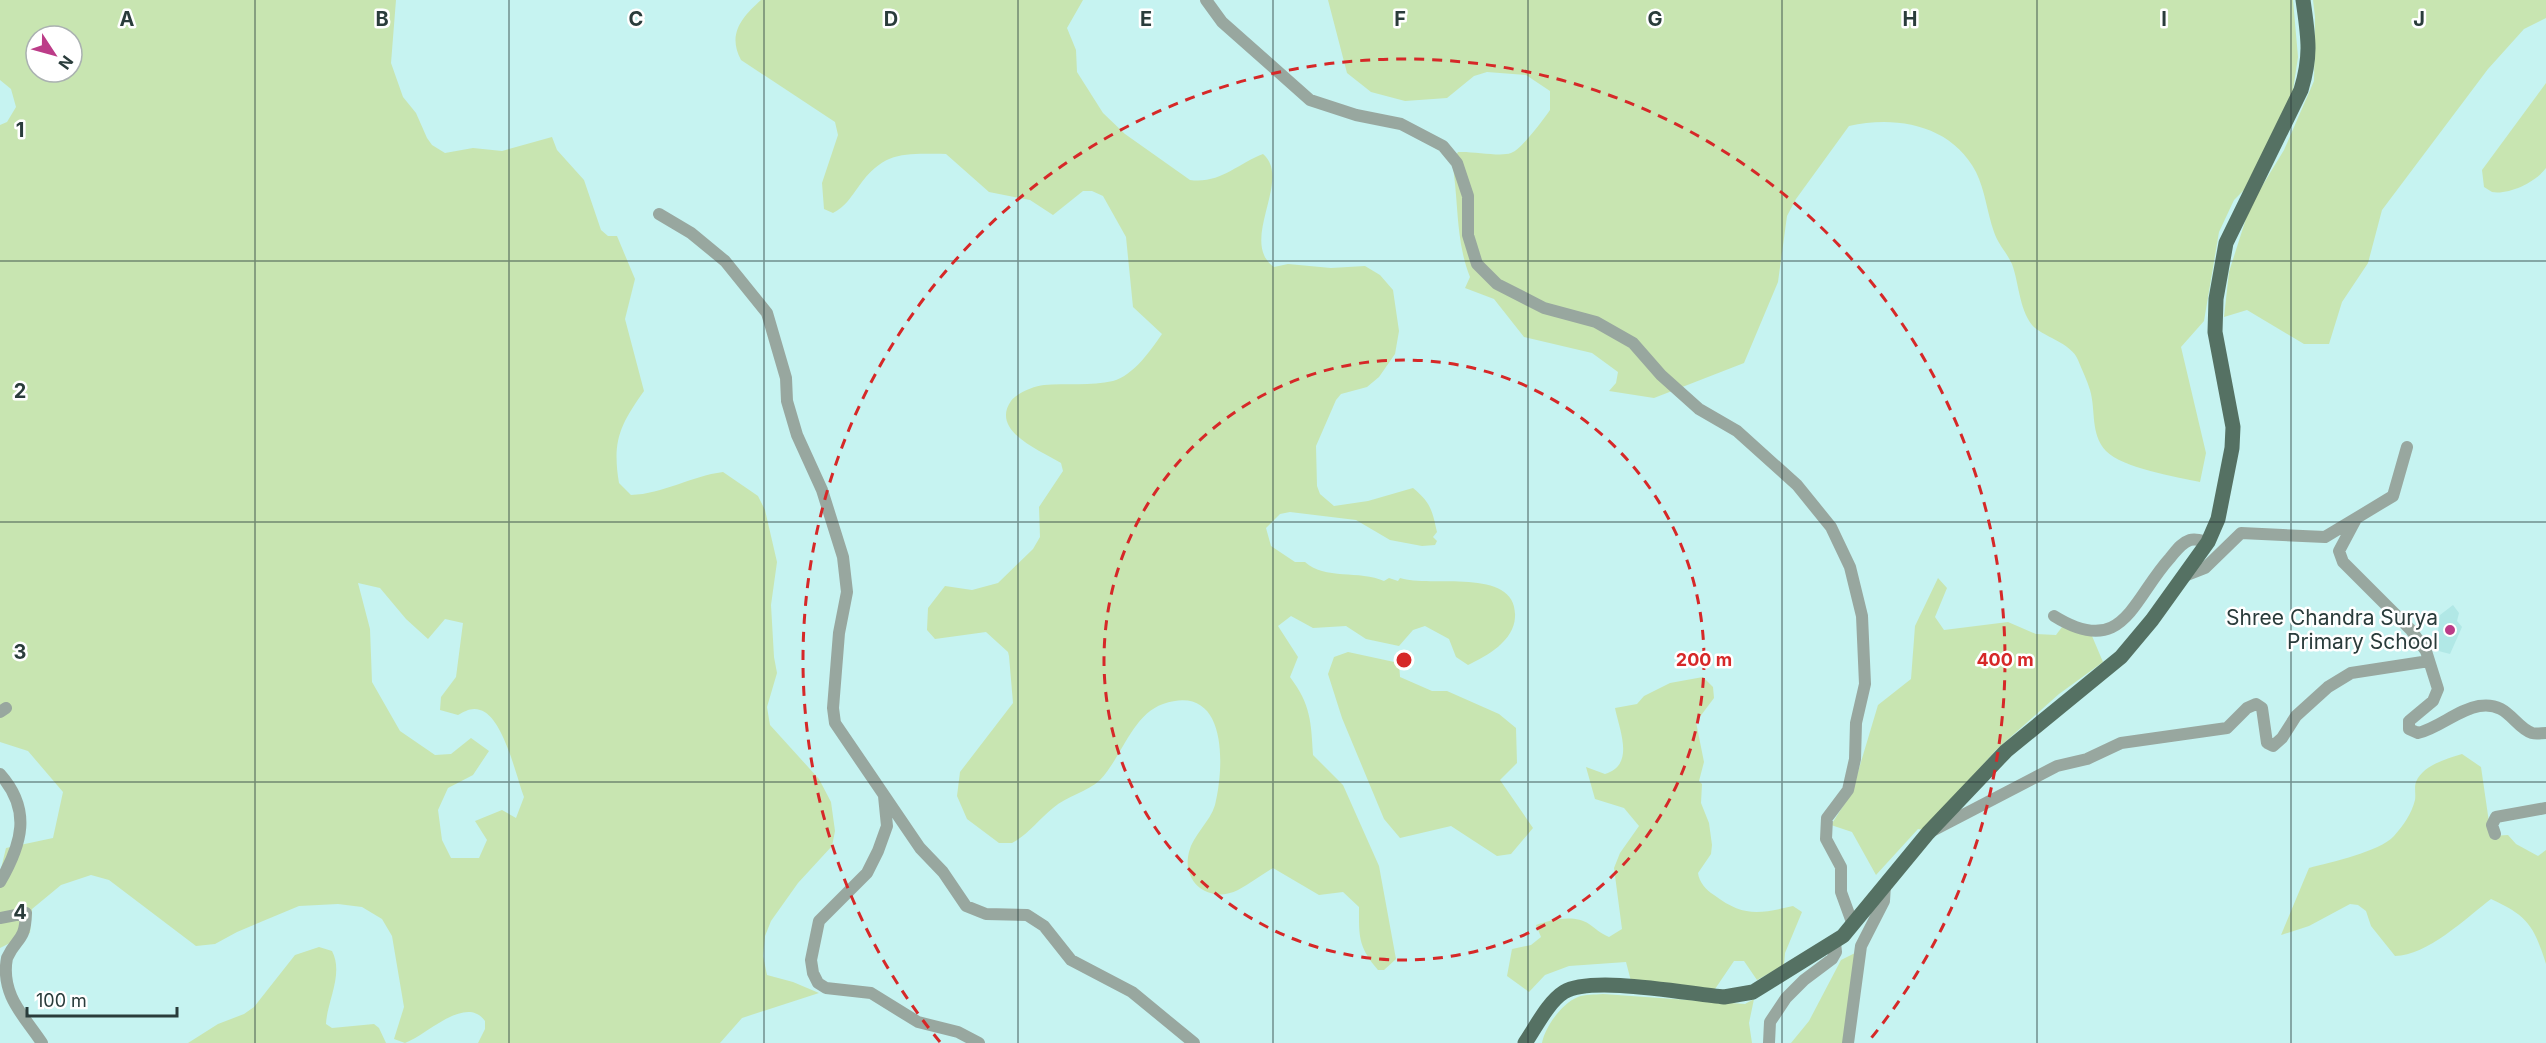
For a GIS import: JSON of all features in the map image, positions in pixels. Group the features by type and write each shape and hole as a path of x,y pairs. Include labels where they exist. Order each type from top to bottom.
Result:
{"main road":[{"path":"1525,1043 1554,1001 1574,987 1607,985 1724,997 1741,995 1753,992 1835,943 1853,925 1928,833 2006,751 2121,657 2152,620 2208,542 2218,519 2232,448 2233,427 2215,332 2218,288 2226,243 2301,90 2307,71 2310,54 2303,0"}],"street":[{"path":"1206,0 1222,22 1310,100 1356,115 1401,124 1443,146 1457,163 1468,196 1468,235 1477,264 1497,285 1544,308 1596,322 1633,343 1661,375 1699,410 1737,431 1797,485 1831,527 1850,567 1862,616 1865,684 1856,723 1855,759 1848,790 1827,818 1826,839 1841,867 1841,892 1853,925"},
{"path":"659,214 691,232 725,261 767,314 786,378 787,401 797,435 822,490 843,557 847,592 839,633 833,708 836,723 884,795 966,906 986,914 1027,915 1044,926 1071,960 1132,992 1194,1043"},
{"path":"2181,577 2205,568 2241,533 2325,537 2393,496 2407,447"},
{"path":"2356,519 2339,551 2343,562 2411,630 2426,651 2438,689 2433,701 2409,721 2409,729 2418,734 2479,706 2496,707 2511,714 2530,732 2546,734"},
{"path":"2054,616 2076,629 2104,632 2117,625 2139,603 2166,562 2182,544 2193,539 2208,542"},
{"path":"1928,833 2057,766 2087,759 2121,743 2227,728 2247,708 2256,704 2262,708 2267,743 2273,746 2282,738 2296,716 2328,687 2351,673 2429,661"},
{"path":"0,774 8,783 21,810 20,835 11,862 0,882"},
{"path":"884,795 887,826 878,851 867,873 819,921 811,960 813,973 818,984 826,988 871,993 918,1022 958,1032 979,1043"},
{"path":"2495,834 2492,825 2496,817 2546,808"},
{"path":"1848,1043 1861,946 1884,901 1885,885"},
{"path":"0,918 26,913 26,931 6,959 3,988 14,1011 42,1043"},
{"path":"1769,1043 1770,1022 1786,998 1804,980 1832,959 1836,951 1835,943"},
{"path":"1536,1026 1536,1043"}],"shaded area":[{"name":"Shree Chandra Surya Primary School","path":"2453,605 2459,613 2457,621 2462,627 2450,654 2431,649 2438,632 2440,615"}],"green space":[{"path":"0,0 396,0 391,63 403,97 416,113 432,145 445,153 473,148 502,151 552,137 557,150 584,180 601,230 608,236 617,236 635,279 625,319 644,391 629,414 620,434 617,456 619,483 631,495 643,494 723,472 758,496 765,510 777,562 771,605 777,673 767,707 770,725 819,779 831,802 835,831 832,846 798,883 771,921 765,936 763,956 767,975 793,982 819,993 742,1018 720,1043 478,1043 485,1029 485,1021 477,1014 468,1012 446,1019 405,1043 394,1039 404,1007 392,936 382,919 362,907 338,904 299,906 237,932 215,944 196,946 109,880 91,875 61,885 32,909 30,933 0,948 0,873 6,848 53,838 63,792 28,751 0,742 0,125 7,122 16,107 11,89 0,80","holes":["358,583 380,588 406,619 428,639 445,619 463,623 456,677 441,697 440,710 458,715 477,709 488,715 495,723 508,748 524,797 516,818 502,810 475,821 487,840 479,858 451,858 442,840 438,810 448,788 473,775 489,751 471,738 451,754 435,755 400,731 372,682 370,629"]},
{"path":"761,0 1083,0 1067,28 1076,50 1077,72 1103,113 1125,134 1190,180 1219,176 1263,154 1271,165 1272,179 1261,242 1264,256 1274,267 1288,264 1331,268 1365,266 1380,275 1393,290 1399,331 1395,354 1379,377 1367,387 1341,394 1336,400 1316,446 1317,486 1320,494 1334,506 1368,501 1413,488 1430,507 1437,532 1433,537 1437,541 1435,545 1422,546 1390,540 1356,520 1290,512 1280,514 1266,528 1271,546 1295,562 1305,562 1313,568 1332,573 1364,576 1384,581 1389,578 1398,581 1400,578 1488,585 1503,591 1512,601 1515,617 1505,640 1491,652 1468,665 1456,657 1449,639 1425,626 1413,630 1399,646 1366,639 1346,626 1313,628 1291,616 1278,626 1298,657 1290,677 1302,696 1309,714 1313,755 1343,785 1379,866 1396,959 1384,970 1378,970 1363,947 1359,907 1343,892 1319,895 1273,868 1242,888 1228,894 1208,892 1194,881 1189,873 1189,852 1215,805 1220,769 1217,731 1210,715 1200,705 1184,700 1163,704 1152,709 1135,727 1100,780 1059,804 1012,843 999,843 967,819 957,796 960,772 1013,703 1009,656 1008,652 986,632 935,639 927,630 928,608 945,586 972,590 998,583 1033,549 1040,537 1039,507 1063,471 1061,463 1030,446 1012,430 1007,422 1006,412 1014,398 1035,387 1052,384 1096,383 1121,378 1141,362 1162,334 1133,307 1126,237 1103,196 1092,191 1083,191 1053,215 1030,200 989,192 946,154 919,154 897,156 887,160 869,174 837,211 833,213 824,209 822,183 838,135 835,122 741,60 737,51 736,34 739,27 748,13"},
{"path":"1328,0 2293,0 2298,57 2292,97 2244,190 2234,200 2219,232 2204,321 2181,347 2206,453 2200,482 2137,467 2106,451 2095,430 2090,390 2075,354 2063,344 2036,329 2028,318 2012,264 1994,232 1976,172 1966,156 1953,143 1921,127 1904,123 1885,122 1849,126 1796,199 1787,216 1778,282 1744,363 1654,398 1609,391 1616,383 1618,372 1592,353 1524,337 1494,299 1465,288 1470,277 1462,249 1452,161 1458,152 1500,154 1515,151 1532,134 1550,110 1550,91 1526,75 1487,72 1474,76 1447,98 1405,101 1371,92 1347,73"},
{"path":"2313,0 2546,0 2546,18 2524,29 2488,69 2382,210 2368,263 2342,302 2329,344 2304,344 2247,310 2224,317 2229,272 2250,206 2284,150 2314,81"},
{"path":"2546,83 2546,168 2536,178 2522,186 2492,192 2484,187 2482,170"},
{"path":"1938,578 1947,588 1935,617 1944,630 2008,622 2036,634 2056,635 2062,627 2092,636 2103,662 2059,694 1996,750 1925,830 1918,829 1876,875 1852,832 1831,825 1852,792 1878,705 1911,679 1915,626"},
{"path":"1348,652 1399,663 1400,677 1432,691 1447,691 1499,714 1516,728 1517,763 1500,780 1533,828 1511,854 1497,856 1451,826 1400,838 1384,819 1342,718 1328,674 1334,657"},
{"path":"1703,677 1713,687 1714,698 1696,722 1704,762 1699,781 1702,784 1701,803 1709,823 1712,845 1711,854 1698,873 1703,886 1734,907 1761,912 1793,906 1802,912 1785,953 1784,965 1757,980 1744,961 1734,961 1713,992 1631,981 1626,962 1569,966 1545,975 1529,992 1507,976 1512,949 1531,945 1541,937 1536,925 1555,920 1576,919 1589,924 1609,937 1622,929 1614,868 1620,853 1639,826 1624,808 1595,799 1586,767 1605,774 1614,770 1620,763 1623,747 1615,708 1637,704 1644,696 1670,683"},
{"path":"2462,754 2481,767 2491,836 2508,835 2516,844 2538,856 2546,850 2546,964 2538,940 2528,924 2514,911 2491,899 2446,935 2420,950 2407,954 2395,956 2371,926 2366,911 2358,905 2350,904 2309,926 2281,935 2309,868 2354,856 2387,842 2404,824 2414,805 2415,784 2419,776 2429,767"},
{"path":"319,947 332,951 336,969 326,1024 332,1028 374,1024 379,1028 386,1043 188,1043 218,1024 244,1014 254,1007 295,955"},
{"path":"1855,953 1845,1043 1791,1043 1809,1021 1841,960"},
{"path":"1603,994 1745,1004 1754,999 1749,1023 1752,1043 1542,1043 1550,1023 1566,1004 1581,996"}],"place":[{"name":"Shree Chandra Surya Primary School","path":"2450,630"}]}
